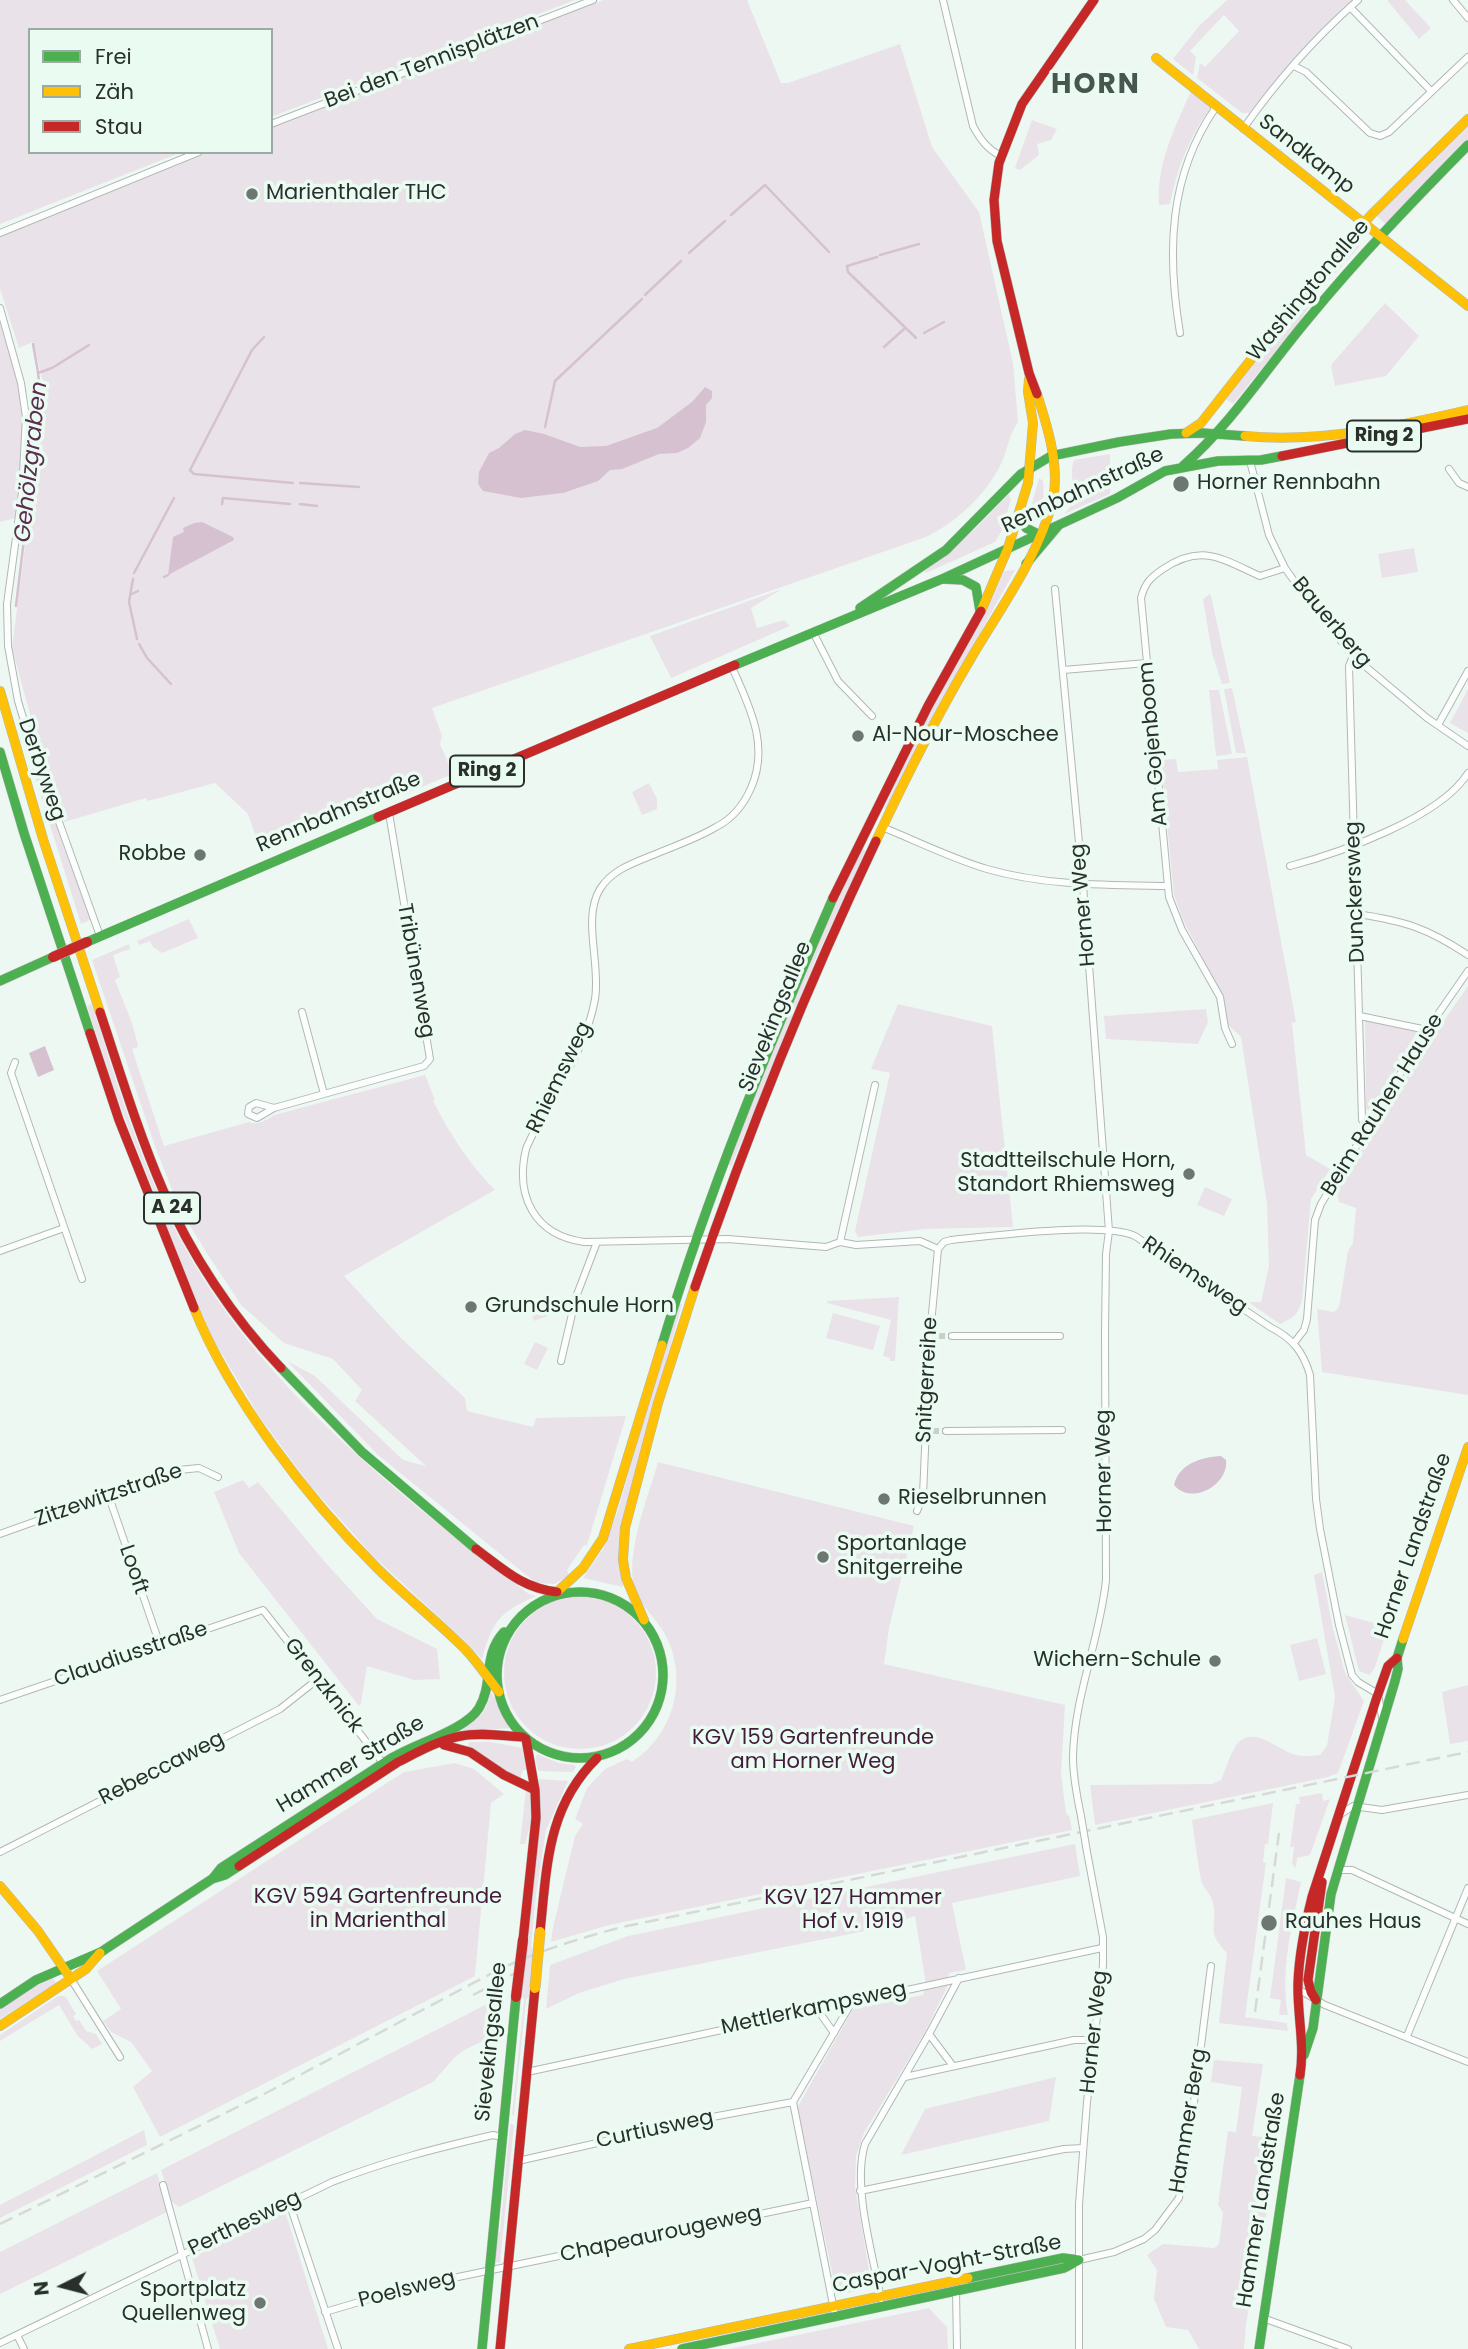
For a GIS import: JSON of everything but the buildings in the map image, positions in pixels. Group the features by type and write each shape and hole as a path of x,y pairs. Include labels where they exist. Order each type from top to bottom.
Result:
{"main road":[{"path":"1029,373 996,233 994,200 1001,156 1022,104 1094,0"},
{"name":"Sandkamp","path":"1156,58 1468,306"},
{"name":"Washingtonallee","path":"1187,433 1201,423 1289,311 1364,225 1468,119"},
{"name":"Washingtonallee","path":"1183,466 1218,433 1307,319 1379,237 1468,145"},
{"name":"Sievekingsallee","path":"1029,373 1036,390 1051,456 1055,477 1054,492 1026,564 956,684 882,827 802,1002 709,1240 629,1507 624,1534 623,1564 632,1599 655,1637 663,1664 663,1689 659,1706 651,1721 634,1740 613,1753 597,1758 570,1759 545,1752 524,1738 506,1713 499,1692 498,1666 504,1632 526,1609 557,1592 581,1572 593,1558 603,1538 695,1240 767,1049 870,821 928,706 980,613 1008,548 1031,466 1034,430 1028,392 1029,373"},
{"name":"Rennbahnstraße","path":"849,616 947,549 1031,466 1051,456 1187,433 1296,439 1331,436 1468,410"},
{"name":"Rennbahnstraße","path":"0,981 849,616 942,579 1117,498 1165,471 1218,461 1250,461 1468,419"},
{"path":"1021,507 1025,527 1039,534"},
{"path":"1026,564 1059,526"},
{"path":"942,579 963,580 976,587 980,613"},
{"name":"A 24","path":"0,691 39,827 134,1115 177,1220 210,1278 248,1331 273,1360 372,1462 465,1541 524,1584 538,1590 557,1592"},
{"name":"A 24","path":"0,752 119,1120 197,1316 219,1361 265,1434 318,1503 376,1567 468,1652 486,1673"},
{"path":"870,821 882,827"},
{"name":"Horner Landstraße","path":"1366,1776 1398,1669 1397,1658 1468,1447"},
{"path":"557,1592 602,1595 626,1606 645,1621"},
{"name":"Hammer Straße","path":"212,1879 221,1868 383,1763 471,1717 482,1701 492,1648 504,1632"},
{"name":"Horner Landstraße","path":"1351,1779 1388,1666 1397,1658"},
{"path":"486,1673 499,1692"},
{"name":"Hammer Straße","path":"0,2004 36,1980 100,1952 212,1879 225,1875 398,1762 439,1744 469,1735 524,1738"},
{"name":"Sievekingsallee","path":"482,2349 501,2137 535,1832 535,1790 524,1738"},
{"path":"439,1744 466,1748 505,1776 535,1790"},
{"name":"Sievekingsallee","path":"500,2349 540,1932 551,1847 559,1817 578,1776 597,1758"},
{"name":"Hammer Landstraße","path":"1259,2349 1303,2057 1313,2028 1328,1907 1366,1776"},
{"name":"Hammer Landstraße","path":"1303,2057 1298,1989 1304,1930 1351,1779"},
{"path":"1316,2000 1308,1980 1325,1859"},
{"path":"0,1886 38,1931 71,1979"},
{"name":"Hammer Straße","path":"0,2026 92,1964 100,1952"},
{"name":"Caspar-Voght-Straße","path":"629,2349 956,2286 1063,2258 1079,2260"},
{"name":"Caspar-Voght-Straße","path":"682,2349 834,2311"}],"street":[{"name":"Bei den Tennisplätzen","path":"273,123 593,0"},
{"path":"943,0 973,125 990,150 1001,156"},
{"path":"1242,129 1294,66 1358,0"},
{"path":"1453,0 1468,18"},
{"path":"1350,7 1432,91"},
{"path":"1294,66 1306,72 1380,136 1389,132 1468,57"},
{"path":"1180,333 1173,290 1175,208 1189,156 1216,107"},
{"path":"0,233 194,154"},
{"name":"Derbyweg","path":"0,308 25,401 26,432 22,493 7,604 8,646 18,701 31,744 100,936"},
{"name":"Bauerberg","path":"1250,461 1269,535 1284,568 1353,656 1468,746"},
{"path":"1449,469 1459,483 1468,487"},
{"name":"Am Gojenboom","path":"1232,1044 1224,1028 1220,997 1177,919 1168,886 1141,598 1144,586 1151,577 1177,559 1210,556 1228,560 1260,576 1284,568"},
{"name":"Horner Weg","path":"1055,589 1083,885 1109,1231 1106,1254 1105,1334 1106,1580 1104,1604 1074,1740 1076,1787 1102,1937 1079,2204 1079,2349"},
{"path":"813,632 838,681 872,716"},
{"name":"Dunckersweg","path":"1353,656 1349,666 1362,1119 1368,1126"},
{"path":"1063,670 1147,663"},
{"name":"Rhiemsweg","path":"732,667 757,732 759,756 755,779 747,797 726,821 703,834 622,868 600,889 592,915 597,977 591,1017 577,1054 528,1143 524,1158 523,1186 534,1214 546,1227 559,1235 574,1241 597,1242 728,1239 826,1247 840,1242 856,1245 920,1241 937,1249 944,1242 951,1240 1089,1229 1121,1231 1135,1236 1294,1343"},
{"path":"1438,725 1468,671"},
{"path":"1290,866 1354,845 1431,808 1463,782 1468,774"},
{"name":"Tribünenweg","path":"274,1108 424,1066 430,1059 389,813"},
{"path":"882,827 941,854 989,870 1042,881 1083,885 1168,886"},
{"path":"1357,914 1410,924 1440,936 1468,955"},
{"name":"Beim Rauhen Hause","path":"1294,1343 1304,1330 1307,1319 1315,1220 1321,1204 1427,1030 1468,971"},
{"path":"302,1012 324,1094"},
{"path":"1360,1016 1427,1030"},
{"path":"15,1062 10,1073 82,1279"},
{"path":"840,1242 875,1085"},
{"path":"0,1251 64,1228"},
{"path":"561,1361 576,1297 597,1242"},
{"name":"Snitgerreihe","path":"917,1511 923,1495 930,1335 937,1249"},
{"path":"930,1335 939,1336"},
{"path":"952,1336 1060,1336"},
{"path":"1294,1343 1306,1361 1310,1375 1319,1519 1345,1649 1355,1679 1378,1694 1382,1723"},
{"path":"925,1430 933,1431"},
{"path":"946,1431 1062,1430"},
{"name":"Zitzewitzstraße","path":"0,1534 190,1467 218,1477"},
{"name":"Looft","path":"108,1494 160,1645"},
{"name":"Claudiusstraße","path":"0,1700 263,1610"},
{"name":"Grenzknick","path":"263,1610 383,1763"},
{"name":"Rebeccaweg","path":"0,1852 280,1709 318,1679"},
{"path":"1340,1814 1357,1806 1382,1810 1468,1795"},
{"path":"1338,1870 1352,1870 1468,1924"},
{"path":"1408,2036 1468,1888"},
{"name":"Mettlerkampsweg","path":"527,2072 1102,1948"},
{"name":"Hammer Berg","path":"1079,2260 1114,2252 1144,2239 1155,2230 1179,2198 1187,2158 1211,1966"},
{"path":"882,2301 860,2191 861,2156 865,2144 959,1978"},
{"path":"71,1979 120,2057"},
{"path":"1298,1989 1316,2000 1468,2062"},
{"path":"834,2311 793,2102 852,2001"},
{"path":"817,2009 834,2033"},
{"path":"929,2034 953,2066"},
{"path":"904,2077 1074,2040 1095,2040"},
{"name":"Curtiusweg","path":"518,2161 706,2118 793,2102"},
{"name":"Perthesweg","path":"0,2343 289,2202 378,2164 493,2136 501,2137"},
{"path":"860,2191 1064,2149 1083,2148"},
{"path":"163,2185 208,2349"},
{"path":"289,2202 338,2349"},
{"name":"Chapeaurougeweg","path":"489,2270 813,2203"},
{"name":"Poelsweg","path":"325,2312 410,2287 489,2270"},
{"path":"956,2286 957,2349"},
{"path":"1263,2318 1348,2349"},
{"path":"17,2335 24,2349"}],"green space":[{"path":"0,0 575,0 273,116 273,28 28,28 28,154 177,154 0,224"},
{"path":"604,0 747,0 781,83 788,83 900,44 932,147 979,212 1013,363 1018,422 996,474 980,496 960,515 926,537 432,708 442,736 440,744 453,774 393,799 373,797 260,848 248,814 215,783 148,801 146,798 64,822 38,744 12,648 45,390 33,342 19,348 0,289 0,237 205,154 273,154 273,127 476,46"},
{"path":"1227,0 1353,0 1319,32 1249,113 1242,113 1197,78 1200,63 1205,67 1239,31 1224,15 1190,51 1196,57 1193,75 1173,59 1199,26"},
{"path":"1387,0 1405,0 1431,28 1419,39"},
{"path":"1191,91 1211,107 1185,154 1170,204 1159,205 1160,175 1173,132"},
{"path":"1032,120 1057,129 1051,140 1037,144 1039,155 1020,170 1015,168"},
{"path":"1468,124 1468,141 1387,225 1377,216"},
{"path":"1352,242 1360,246 1321,289 1294,329 1233,404 1226,399 1293,311"},
{"path":"1385,303 1419,336 1386,376 1335,386 1331,365"},
{"path":"0,316 18,381 24,433 16,518 0,522"},
{"path":"1110,454 1110,494 1064,514 1072,501 1074,460"},
{"path":"1039,478 1043,481 1042,505 1038,516 1030,525 1027,522"},
{"path":"1009,494 1011,500 995,542 926,573 925,571 974,530"},
{"path":"1414,548 1418,572 1382,578 1378,554"},
{"path":"1015,570 884,809 896,776 993,597 1004,571"},
{"path":"782,589 751,608 757,628 784,620 790,626 671,678 650,636"},
{"path":"1210,594 1230,683 1222,684 1212,653 1203,599"},
{"path":"1232,688 1246,753 1236,753 1224,689"},
{"path":"1468,689 1468,733 1450,723"},
{"path":"1209,690 1219,690 1232,754 1216,756"},
{"path":"20,718 66,854 92,919 81,924 17,720"},
{"path":"1247,757 1296,1022 1292,1023 1306,1155 1330,1169 1311,1199 1302,1300 1294,1315 1280,1324 1248,1302 1261,1302 1269,1266 1267,1204 1241,1037 1228,1025 1223,998 1183,920 1174,895 1161,760 1176,759 1178,772 1218,769 1217,760"},
{"path":"649,783 657,799 657,809 642,815 632,792"},
{"path":"862,848 866,851 817,956 731,1167 727,1162 759,1083"},
{"path":"189,919 198,938 162,953 153,947 150,941 139,945 137,941"},
{"path":"129,944 130,949 113,955 120,977 115,980 132,1023 138,1047 132,1049 164,1146 249,1122 259,1123 274,1115 425,1075 435,1100 433,1101 453,1137 495,1190 344,1276 401,1338 465,1398 467,1411 533,1427 536,1418 626,1416 587,1545 584,1545 567,1570 569,1575 555,1584 536,1583 378,1455 287,1361 315,1376 403,1460 426,1466 355,1401 362,1390 333,1359 284,1343 242,1306 180,1210 156,1149 92,960"},
{"path":"1468,986 1468,1395 1322,1372 1317,1309 1334,1312 1339,1307 1348,1251 1353,1243 1356,1208 1339,1202 1337,1191 1400,1087"},
{"path":"92,1004 151,1178 177,1233 209,1287 246,1338 287,1386 332,1432 380,1475 479,1556 529,1594 536,1596 499,1619 482,1659 373,1556 309,1484 259,1416 213,1339 114,1090 87,1006"},
{"path":"898,1004 992,1026 1013,1227 925,1229 858,1237 855,1231 890,1073 871,1069"},
{"path":"1206,1009 1208,1022 1198,1044 1106,1039 1104,1016"},
{"path":"1365,1019 1418,1030 1372,1112 1366,1109"},
{"path":"1205,1187 1232,1199 1224,1216 1197,1205"},
{"path":"552,1294 558,1312 534,1321 528,1303"},
{"path":"899,1297 895,1361 883,1356 891,1320 827,1303 827,1301"},
{"path":"677,1304 682,1304 622,1522 619,1551 623,1587 583,1578 603,1549 618,1510"},
{"path":"833,1313 880,1326 873,1350 826,1338"},
{"path":"535,1342 548,1348 537,1370 524,1364"},
{"name":"KGV 159 Gartenfreunde am Horner Weg","path":"658,1462 914,1526 889,1628 884,1664 1065,1705 1061,1774 1066,1813 1070,1818 1072,1830 609,1925 551,1942 575,1836 583,1824 575,1819 587,1788 605,1769 627,1759 632,1762 647,1750 659,1736 674,1703 676,1667 671,1648 663,1631 638,1596 632,1568 636,1537"},
{"path":"243,1480 249,1488 258,1482 377,1619 437,1649 440,1679 414,1680 367,1666 359,1706 239,1553 214,1492"},
{"path":"1322,1572 1345,1673 1364,1701 1338,1773 1095,1825 1090,1785 1212,1784 1221,1780 1237,1744 1250,1737 1258,1737 1296,1755 1320,1755 1327,1746 1335,1697 1314,1575"},
{"path":"580,1597 609,1602 634,1619 651,1644 656,1673 651,1702 634,1727 609,1744 580,1749 551,1744 526,1727 509,1702 504,1673 509,1644 526,1619 551,1602"},
{"path":"1345,1615 1388,1627 1370,1675 1359,1671"},
{"path":"1317,1638 1326,1674 1299,1681 1290,1645"},
{"path":"1468,1685 1468,1741 1450,1744 1442,1692"},
{"path":"490,1690 512,1728 464,1731 485,1708"},
{"path":"469,1742 491,1742 522,1748 527,1770 523,1770 520,1779 510,1775 468,1746"},
{"path":"537,1754 576,1767 573,1772 538,1771 535,1758"},
{"name":"KGV 594 Gartenfreunde in Marienthal","path":"455,1763 474,1769 504,1794 491,1803 475,1976 160,2137 133,2087 152,2071 131,2042 111,2032 103,2021 121,2009 97,1971 404,1772"},
{"path":"539,1779 568,1781 546,1830 531,1947 535,1949 530,1997 526,1999 512,2115 524,1999 520,1996 540,1800"},
{"path":"526,1789 530,1793 531,1822 525,1844 520,1844"},
{"path":"1322,1793 1323,1801 1330,1799 1310,1855 1297,1858 1296,1868 1292,1864 1294,1847 1290,1847 1296,1804 1300,1804 1299,1797"},
{"path":"1273,1803 1268,1844 1265,1844 1263,1862 1266,1863 1245,2017 1287,2023 1288,2031 1219,2023 1227,1953 1214,1934 1213,1903 1201,1880 1192,1820"},
{"name":"KGV 127 Hammer Hof v. 1919","path":"1075,1844 1080,1876 952,1903 966,1970 949,1973 947,1987 924,2034 864,2133 856,2156 855,2187 872,2288 837,2295 797,2108 853,2009 923,1995 926,1985 915,1916 865,1931 624,1979 579,1993 546,2009 550,1965 628,1936"},
{"path":"1286,1878 1301,1882 1286,1965 1288,2015 1279,2015 1281,2000 1270,1998"},
{"path":"52,1977 56,1983 0,2019 0,2008 39,1982"},
{"path":"58,1996 65,1996 76,2014 73,2016 76,2021 79,2020 86,2031 96,2034 102,2044 92,2049 77,2035 59,2005 0,2041 0,2035"},
{"path":"503,1996 500,2033 464,2050 433,2082 179,2207 171,2201 161,2170"},
{"path":"1214,2060 1263,2064 1252,2136 1275,2138 1272,2155 1276,2161 1246,2324 1244,2349 1199,2349 1188,2330 1166,2327 1154,2299 1157,2270 1147,2255 1163,2244 1214,2248 1219,2244 1223,2213 1218,2205 1228,2131 1236,2132 1242,2087 1211,2082"},
{"path":"1056,2077 1049,2121 901,2155 925,2109"},
{"path":"510,2124 514,2125 500,2263 494,2262 496,2233 500,2232"},
{"path":"144,2130 147,2145 0,2218 0,2205"},
{"path":"157,2173 169,2211 0,2294 0,2252"},
{"name":"Sportplatz Quellenweg","path":"285,2211 328,2349 220,2349 192,2258"},
{"path":"929,2308 947,2327 948,2349 729,2349"}],"shaded area":[{"path":"705,387 712,391 712,398 706,405 706,422 700,438 677,453 659,454 622,469 610,470 598,481 563,493 521,498 483,491 478,484 479,472 489,453 515,434 525,430 580,447 606,446 657,428 692,402"},
{"path":"202,522 233,537 234,540 168,575 173,537 184,532 183,528"},
{"path":"45,1046 54,1070 38,1077 29,1053"},
{"path":"1221,1456 1226,1460 1222,1477 1208,1490 1190,1493 1181,1491 1174,1485 1181,1472 1192,1463"}],"waterway":[{"path":"731,215 765,185 829,252"},
{"path":"689,253 725,221"},
{"path":"880,255 919,244"},
{"path":"877,257 847,266 848,272 916,338"},
{"path":"645,295 681,261"},
{"path":"545,427 555,381 642,299"},
{"path":"924,333 944,322"},
{"path":"884,347 904,329"},
{"path":"264,337 252,350 190,470 194,474 293,483"},
{"path":"33,344 38,372"},
{"name":"Gehölzgraben","path":"16,606 41,398 38,373 52,368 89,345"},
{"path":"300,483 359,487"},
{"path":"134,573 174,498"},
{"path":"222,504 223,498 290,504"},
{"path":"300,504 317,506"},
{"path":"164,577 168,575"},
{"path":"133,579 129,602 137,639"},
{"path":"130,595 138,591"},
{"path":"139,644 147,658 171,684"}],"tunnel":[{"path":"939,1336 952,1336"},
{"path":"933,1431 946,1431"}],"railway":[{"path":"0,2224 266,2093 494,1972 573,1941 622,1927 1468,1752"},
{"path":"1255,2012 1279,1833"},
{"path":"473,1995 523,1969"}],"traffic: fast":[{"path":"1183,466 1233,414 1346,274 1468,145"},
{"path":"860,608 946,550 1021,474 1051,456 1171,434 1245,436"},
{"path":"735,665 942,579 1117,498 1165,471 1218,461 1261,460 1282,456"},
{"path":"1021,507 1026,528 1038,534"},
{"path":"1026,564 1058,526"},
{"path":"943,579 963,580 976,587 980,611"},
{"path":"0,752 90,1033"},
{"path":"87,942 378,817"},
{"path":"662,1345 699,1231 741,1119 833,898"},
{"path":"0,981 53,957"},
{"path":"281,1368 362,1452 476,1549"},
{"path":"580,1592 612,1598 639,1616 657,1643 663,1675 657,1707 639,1734 612,1752 580,1758 548,1752 521,1734 503,1707 497,1675 503,1643 521,1616 548,1598 580,1592"},
{"path":"213,1878 221,1868 390,1759 451,1730 472,1716 483,1699 493,1650 504,1632"},
{"path":"1304,2055 1313,2028 1331,1894 1395,1681 1397,1658 1403,1639"},
{"path":"0,2004 36,1980 101,1952 212,1879 239,1866"},
{"path":"482,2349 516,1997"},
{"path":"1259,2349 1300,2075"},
{"path":"968,2278 1063,2258 1079,2260"},
{"path":"682,2349 1064,2268 1079,2260"}],"traffic: slow":[{"path":"1156,58 1468,306"},
{"path":"1186,433 1201,423 1289,311 1371,215 1468,119"},
{"path":"981,611 1008,548 1028,483 1033,423 1028,392 1029,379"},
{"path":"876,841 933,727 1017,582 1047,521 1055,486 1054,459 1037,394"},
{"path":"1245,436 1273,438 1357,432 1468,410"},
{"path":"0,691 43,839 100,1012"},
{"path":"644,1620 626,1578 623,1560 625,1528 658,1403 695,1287"},
{"path":"194,1308 209,1342 249,1412 298,1479 376,1567 466,1650 499,1692"},
{"path":"557,1592 583,1568 603,1538 662,1345"},
{"path":"1403,1639 1468,1447"},
{"path":"0,1886 38,1931 71,1979"},
{"path":"535,1988 540,1932"},
{"path":"0,2026 86,1969 100,1953"},
{"path":"629,2349 968,2278"}],"traffic: jam":[{"path":"1037,394 1029,373 997,241 994,200 999,163 1022,104 1094,0"},
{"path":"1282,456 1468,419"},
{"path":"833,898 928,706 981,611"},
{"path":"378,817 735,665"},
{"path":"695,1287 779,1061 876,841"},
{"path":"53,957 87,942"},
{"path":"100,1012 145,1146 174,1214 214,1284 246,1328 281,1368"},
{"path":"90,1033 119,1120 194,1308"},
{"path":"476,1549 523,1582 557,1592"},
{"path":"1300,2075 1302,2052 1299,1972 1309,1908 1378,1694 1388,1666 1397,1658"},
{"path":"239,1866 398,1762 429,1747 469,1735 523,1737"},
{"path":"523,1940 536,1818 535,1790 526,1739"},
{"path":"444,1745 470,1752 504,1775 535,1790"},
{"path":"540,1932 548,1861 559,1817 580,1777 597,1758"},
{"path":"1316,2000 1308,1980 1322,1882"},
{"path":"516,1997 523,1940"},
{"path":"500,2349 535,1988"}],"place":[{"name":"Marienthaler THC","path":"252,194"},
{"name":"Horner Rennbahn","path":"1181,484"},
{"name":"Al-Nour-Moschee","path":"858,736"},
{"name":"Robbe","path":"200,855"},
{"name":"Stadtteilschule Horn, Standort Rhiemsweg","path":"1189,1174"},
{"name":"Grundschule Horn","path":"471,1307"},
{"name":"Rieselbrunnen","path":"884,1499"},
{"name":"Sportanlage Snitgerreihe","path":"823,1557"},
{"name":"Wichern-Schule","path":"1215,1661"},
{"name":"Rauhes Haus","path":"1269,1923"},
{"name":"Sportplatz Quellenweg","path":"260,2303"}],"district":[{"name":"HORN","path":"1096,86"}]}
